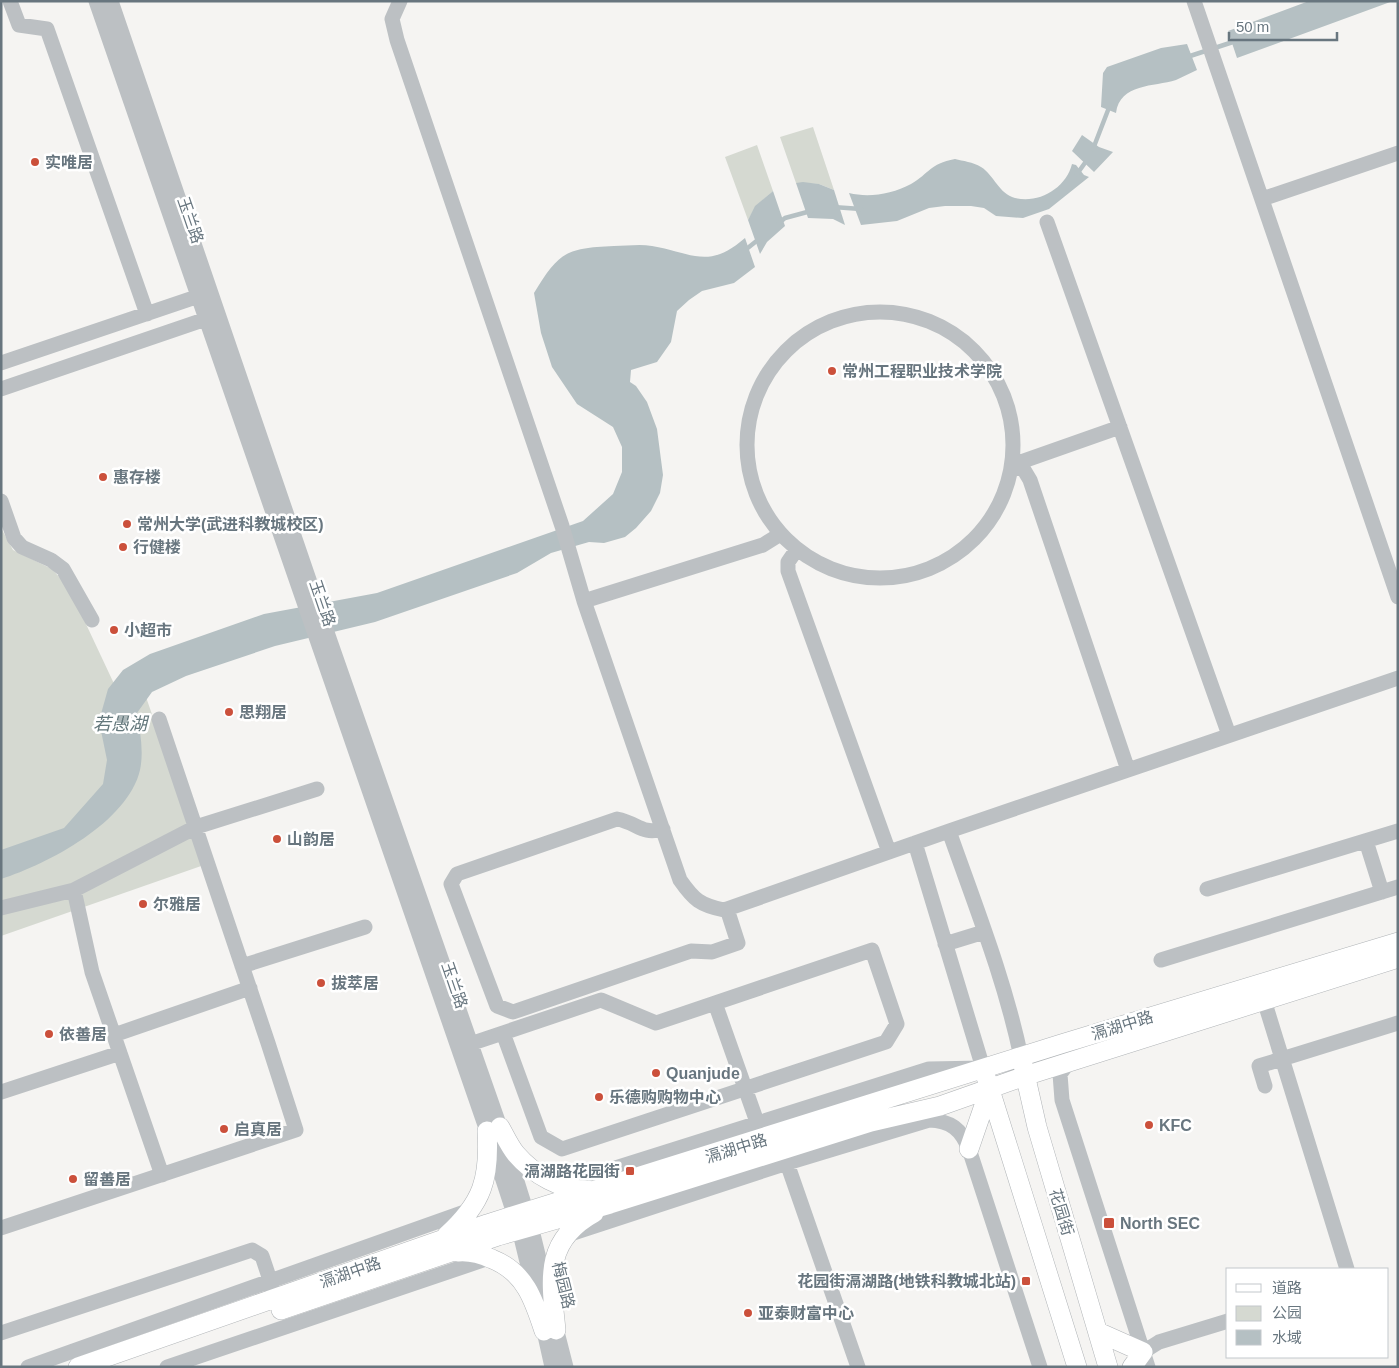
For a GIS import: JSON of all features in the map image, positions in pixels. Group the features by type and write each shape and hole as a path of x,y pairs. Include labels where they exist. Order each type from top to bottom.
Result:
{"main road":[{"name":"滆湖中路","path":"116,1367 442,1247 523,1221 616,1185 983,1068 1398,942"},
{"name":"滆湖中路","path":"523,1221 610,1204 871,1122 940,1106 1068,1062 1398,958"},
{"name":"花园街","path":"1021,1057 1037,1128 1108,1367"},
{"name":"花园街","path":"983,1068 1078,1367"},
{"path":"969,1149 990,1088"},
{"path":"494,1129 525,1164 555,1183 576,1191 616,1185"},
{"path":"494,1129 485,1183 470,1210 442,1247 489,1258 503,1264 525,1284 550,1330"},
{"path":"550,1330 552,1268 556,1252 583,1219 610,1204"},
{"name":"滆湖中路","path":"78,1367 274,1290 442,1247"},
{"path":"1098,1332 1146,1359"},
{"path":"1132,1367 1146,1359"}],"street":[{"path":"10,1 19,25 47,29 147,314"},
{"name":"玉兰路","path":"96,1 206,319 309,596"},
{"name":"玉兰路","path":"111,1 215,305 324,641 494,1129 523,1221"},
{"path":"400,1 392,19 397,40 562,526 584,601 680,880 692,897 706,907 726,910 949,831 1398,678"},
{"path":"1194,1 1398,597"},
{"path":"1262,199 1398,153"},
{"path":"1047,222 1229,735"},
{"path":"1,363 199,296 215,305 206,319 1,389"},
{"path":"881,311 925,319 964,340 994,374 1011,415 1012,465 1002,503 976,539 940,565 898,578 854,577 814,562 797,549 780,535 756,498 746,456 750,412 767,372 797,340 836,318 881,311"},
{"path":"1012,465 1120,427"},
{"path":"1012,465 1024,470 1030,480 1128,770"},
{"path":"1,501 14,538 22,547 51,560 63,570 92,620"},
{"path":"584,601 763,545 780,535"},
{"path":"797,549 788,562 788,571 889,852"},
{"name":"玉兰路","path":"324,641 470,1044 494,1129"},
{"path":"1,1228 296,1130 160,720"},
{"path":"1,908 74,890 196,827 317,789"},
{"path":"663,828 651,832 639,828 632,821 617,819 456,874 451,884 497,1006 513,1012 691,951 712,952 738,943 726,910"},
{"path":"949,831 1015,1027 1021,1057"},
{"path":"1207,889 1398,831"},
{"path":"1366,841 1382,892"},
{"path":"555,1183 587,1177 929,1069 983,1068 915,843"},
{"path":"1161,960 1398,887"},
{"path":"74,890 92,972 162,1175"},
{"path":"242,966 365,927"},
{"path":"945,944 984,932"},
{"path":"470,1044 600,1000 656,1023 872,950 897,1024 886,1042 562,1149 541,1138 504,1033"},
{"path":"114,1035 250,988"},
{"path":"1264,1000 1280,1059 1288,1074 1339,1268"},
{"path":"715,1003 757,1122"},
{"path":"1265,1086 1259,1066 1398,1023"},
{"path":"1,1092 120,1053"},
{"path":"1068,1062 1060,1074 1062,1100 1146,1359"},
{"path":"568,1236 582,1229 787,1163 929,1120 944,1121 958,1128 969,1149 1040,1367"},
{"path":"787,1163 858,1367"},
{"path":"1316,1180 1347,1268"},
{"path":"28,1367 274,1290 470,1210"},
{"name":"梅园路","path":"523,1221 550,1330 566,1367"},
{"path":"1,1334 252,1250 262,1256 274,1290"},
{"path":"167,1367 489,1258"},
{"path":"1146,1359 1159,1342 1226,1322"},
{"name":"梅园路","path":"550,1330 552,1367"},
{"path":"1146,1359 1226,1330"}],"green space":[{"path":"813,127 834,190 819,184 796,183 780,137"},
{"path":"757,145 773,191 756,206 748,220 725,157"},
{"path":"1,528 13,550 52,569 61,579 78,607 124,705 146,697 204,865 1,936"}],"water":[{"path":"1309,1 1393,1 1237,58 1228,31"},
{"path":"1187,44 1197,70 1176,80 1131,91 1119,103 1116,113 1101,107 1103,73 1107,67 1161,48"},
{"path":"1082,135 1099,147 1113,152 1094,172 1072,151"},
{"path":"955,159 971,163 986,170 1005,193 1015,198 1033,199 1050,192 1064,180 1072,164 1076,165 1084,175 1089,177 1049,209 1023,218 996,216 984,208 971,206 945,206 929,208 897,221 861,225 849,193 872,195 896,190 911,184 940,163"},
{"path":"796,183 819,184 834,190 845,225 833,219 808,218"},
{"path":"773,191 785,226 767,242 760,254 748,220 755,206"},
{"name":"若愚湖","path":"745,238 755,267 734,283 702,291 689,300 677,311 671,342 657,362 631,370 630,382 636,386 647,402 657,429 663,475 660,493 651,511 636,528 625,537 604,543 589,542 551,553 517,573 375,622 275,646 186,676 152,692 137,713 142,748 140,770 133,789 120,807 84,838 62,852 41,863 1,879 1,850 64,828 103,784 107,760 99,721 108,689 123,670 150,654 264,614 377,593 583,521 613,494 622,472 622,447 613,427 577,404 552,367 541,333 534,293 550,269 558,261 565,255 585,248 643,245 700,257 721,254"}],"waterway":[{"path":"1187,57 1236,41"},
{"path":"1093,149 1110,105"},
{"path":"1077,174 1087,160"},
{"path":"833,207 861,209"},
{"path":"779,223 785,218 811,211"},
{"path":"744,251 759,239"}],"place":[{"name":"实唯居","path":"35,162"},
{"name":"常州工程职业技术学院","path":"832,371"},
{"name":"惠存楼","path":"103,477"},
{"name":"常州大学(武进科教城校区)","path":"127,524"},
{"name":"行健楼","path":"123,547"},
{"name":"小超市","path":"114,630"},
{"name":"思翔居","path":"229,712"},
{"name":"山韵居","path":"277,839"},
{"name":"尔雅居","path":"143,904"},
{"name":"拔萃居","path":"321,983"},
{"name":"依善居","path":"49,1034"},
{"name":"Quanjude","path":"656,1073"},
{"name":"乐德购购物中心","path":"599,1097"},
{"name":"KFC","path":"1149,1125"},
{"name":"启真居","path":"224,1129"},
{"name":"滆湖路花园街","path":"630,1171"},
{"name":"留善居","path":"73,1179"},
{"name":"North SEC","path":"1109,1223"},
{"name":"花园街滆湖路(地铁科教城北站)","path":"1026,1281"},
{"name":"亚泰财富中心","path":"748,1313"}]}
